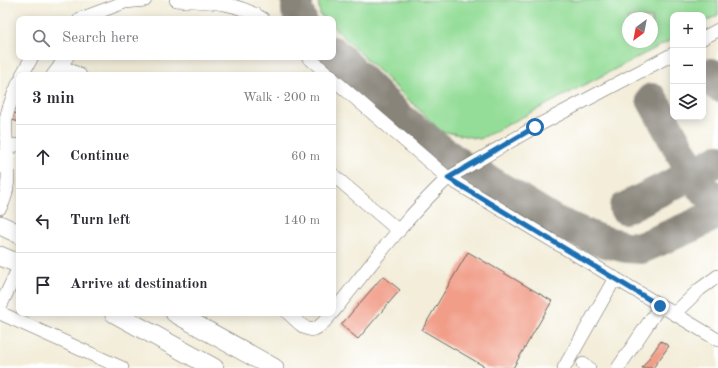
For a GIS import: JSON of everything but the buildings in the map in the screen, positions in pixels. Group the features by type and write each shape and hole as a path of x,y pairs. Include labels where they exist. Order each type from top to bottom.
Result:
{"highway":[{"path":"0,225 16,233"},
{"path":"0,256 16,264"},
{"path":"119,316 214,368"},
{"path":"180,316 274,368"}],"street":[{"path":"85,16 107,4 145,0"},
{"path":"176,0 227,4 240,7 257,16"},
{"path":"104,16 107,4"},
{"path":"706,36 718,30"},
{"path":"336,308 399,231 448,178 535,127 670,56"},
{"path":"24,72 30,60"},
{"path":"312,60 326,72"},
{"path":"60,66 73,72"},
{"path":"336,82 448,178 718,340"},
{"path":"0,208 7,192 8,153 6,119 16,91"},
{"path":"336,178 399,231"},
{"path":"0,307 16,272"},
{"path":"674,314 700,289 718,276"},
{"path":"564,368 616,278"},
{"path":"618,368 660,306"},
{"path":"0,313 122,368"},
{"path":"291,316 301,326 311,330 322,326 330,316"}],"green space":[{"path":"318,0 718,0 718,15 706,21 706,12 670,12 670,41 658,47 658,12 622,12 622,48 656,48 480,139 441,131 336,30 336,16 320,15"}],"taxiway":[{"path":"297,0 297,11 300,16"},
{"path":"336,55 400,118 464,168 487,180 554,221 598,240 626,247 641,248 718,213"},
{"path":"711,74 718,86"},
{"path":"652,99 699,185 710,195 718,198"},
{"path":"625,208 718,160"}],"route":[{"path":"535,127 448,178 660,306"}]}
